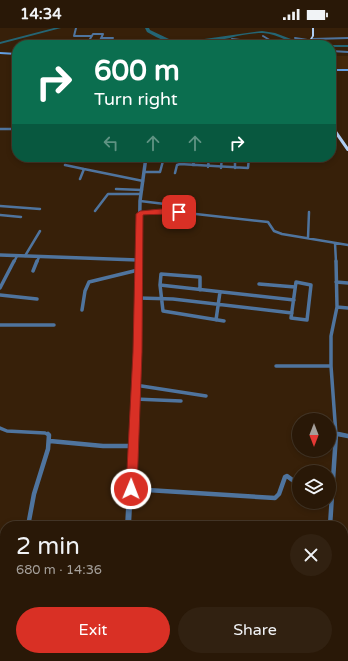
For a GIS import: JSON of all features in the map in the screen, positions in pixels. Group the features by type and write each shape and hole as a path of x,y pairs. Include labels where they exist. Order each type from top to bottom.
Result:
{"highway":[{"path":"311,39 314,34 313,28"},
{"path":"336,132 348,150"}],"main road":[{"path":"0,54 12,54"},
{"path":"336,70 348,70"}],"street":[{"path":"74,36 76,28"},
{"path":"70,36 92,36 93,34 102,34 102,38 113,38"},
{"path":"90,40 92,36"},
{"path":"263,36 268,40"},
{"path":"295,38 348,38"},
{"path":"232,39 242,40"},
{"path":"336,51 348,52"},
{"path":"0,129 12,129"},
{"path":"128,521 139,298 138,260 140,201 145,162"},
{"path":"144,172 160,172 163,162"},
{"path":"208,162 208,167"},
{"path":"221,168 222,162"},
{"path":"235,162 235,168"},
{"path":"175,173 178,164 221,168 248,168 249,162"},
{"path":"66,166 143,181"},
{"path":"80,179 84,169"},
{"path":"116,189 141,192"},
{"path":"95,212 108,194 141,192"},
{"path":"140,201 165,204"},
{"path":"0,206 40,209"},
{"path":"140,214 169,211 268,222 274,231 348,245"},
{"path":"308,238 309,212"},
{"path":"0,215 21,217"},
{"path":"25,256 40,231"},
{"path":"334,413 330,336 338,307 335,243"},
{"path":"0,255 138,260"},
{"path":"0,288 17,256"},
{"path":"34,271 39,257"},
{"path":"82,310 86,287 92,280 117,275 122,272 138,270"},
{"path":"200,290 200,276 161,274 160,285 162,309 165,312 224,321"},
{"path":"296,282 311,285 308,319 292,318 294,300 296,282"},
{"path":"336,282 348,283"},
{"path":"259,284 295,287"},
{"path":"160,285 294,300"},
{"path":"216,320 220,292"},
{"path":"0,295 37,299"},
{"path":"139,298 161,298 218,306 292,313"},
{"path":"338,307 348,308"},
{"path":"0,325 54,325"},
{"path":"276,366 331,366"},
{"path":"135,385 206,396"},
{"path":"135,399 181,401"},
{"path":"0,428 7,431 45,433 49,435 50,441 34,494 29,521"},
{"path":"336,434 348,436"},
{"path":"50,441 103,446 132,446"},
{"path":"131,489 275,498 279,494 285,477 287,476 292,480"},
{"path":"330,509 330,521"}],"shaded area":[{"path":"336,56 348,56 348,69 336,69"}],"waterway":[{"path":"0,43 59,28"},
{"path":"147,28 148,31 168,40"},
{"path":"208,40 262,32 273,34 289,40"},
{"path":"336,46 348,46"}],"route":[{"path":"131,489 137,352 140,214 161,211 179,212"}]}
